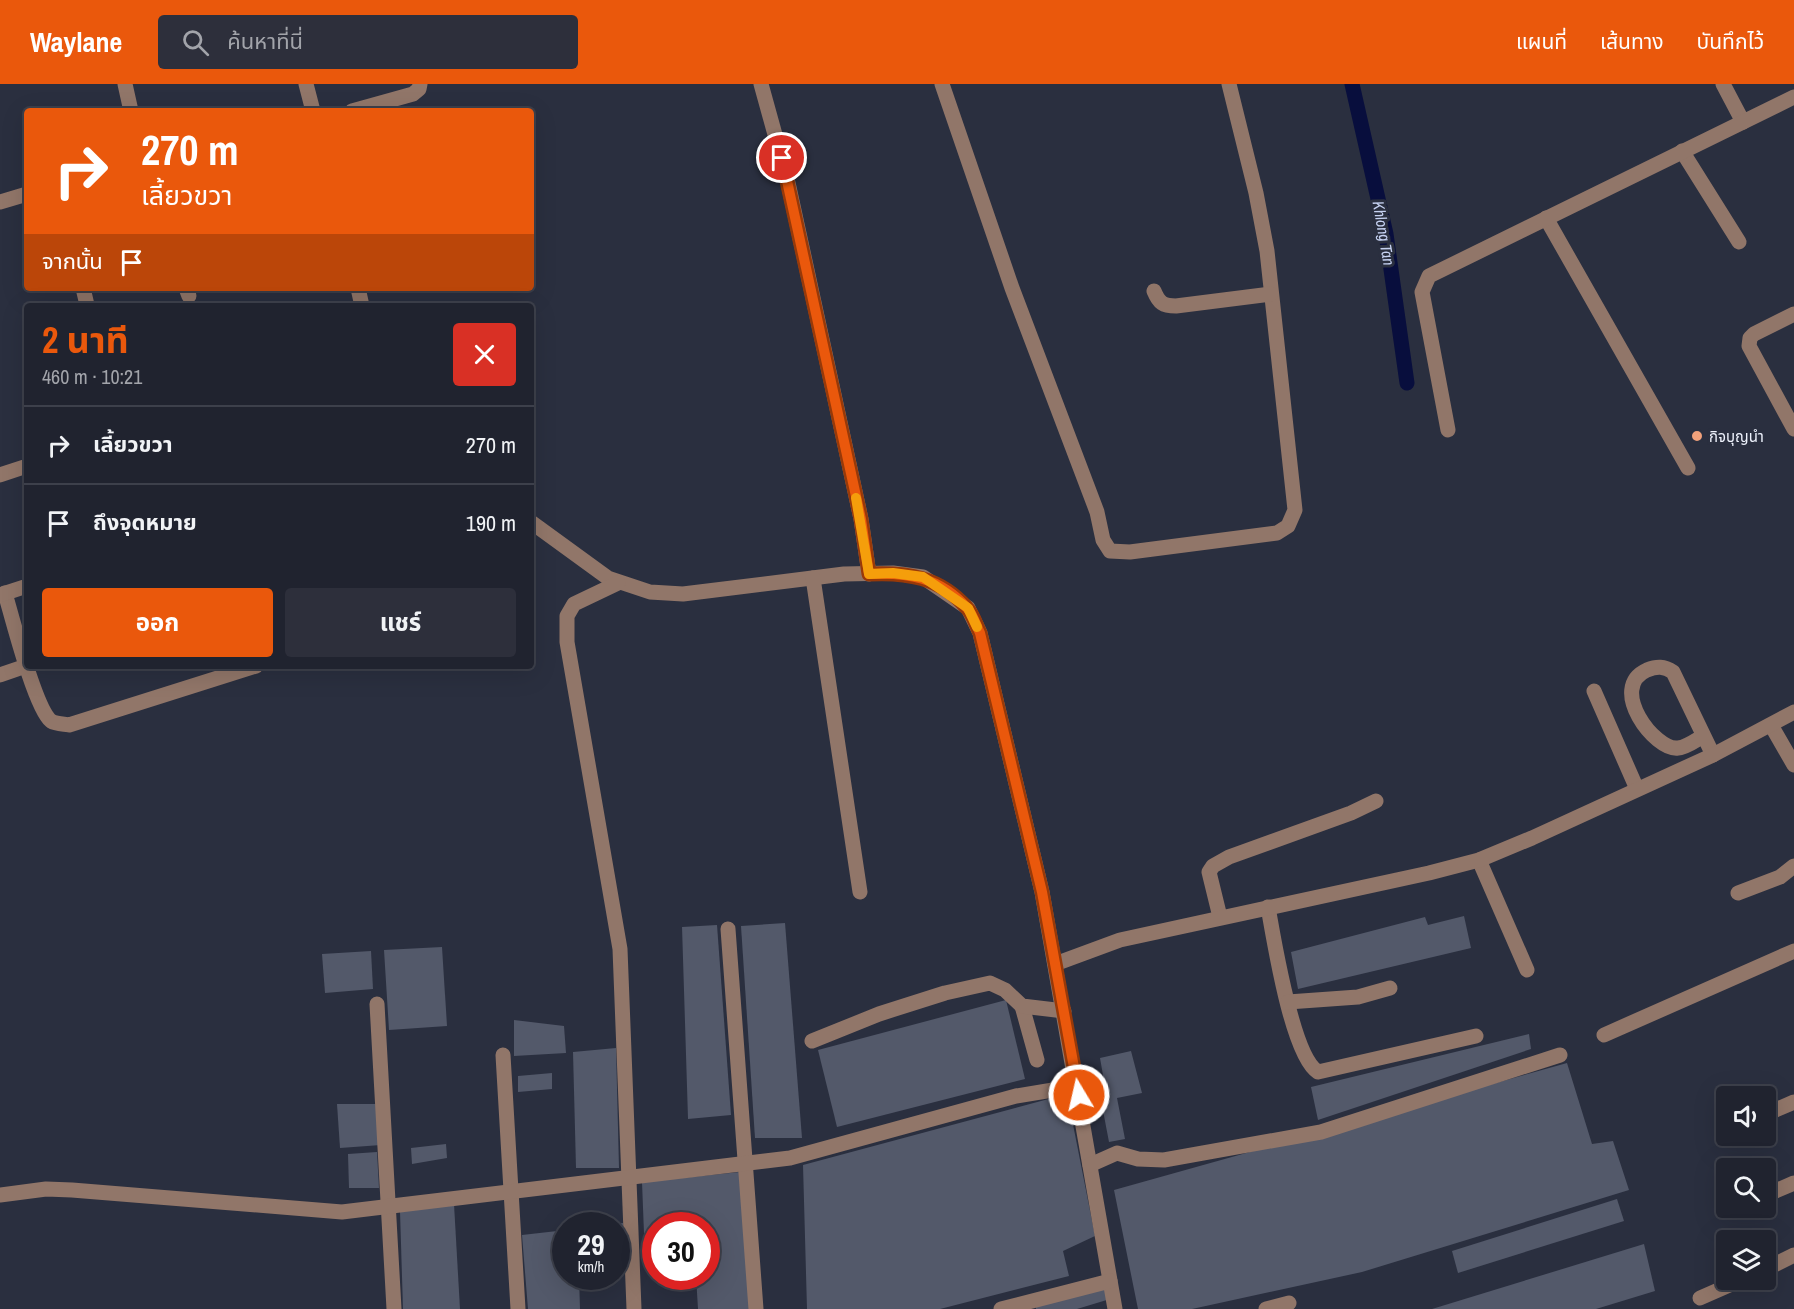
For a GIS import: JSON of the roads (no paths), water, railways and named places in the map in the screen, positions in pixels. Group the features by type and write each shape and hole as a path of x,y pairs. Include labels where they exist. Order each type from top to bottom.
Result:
{"street":[{"path":"125,84 131,108"},
{"path":"306,84 312,108"},
{"path":"363,108 413,94 419,89 420,84"},
{"path":"761,84 788,178 861,519 869,574"},
{"path":"942,84 1012,288 1097,512 1103,540 1110,551 1130,552 1277,533 1288,526 1293,519 1295,502 1267,251 1256,193 1229,84"},
{"path":"1724,84 1743,122"},
{"path":"1448,430 1422,292 1429,276 1794,97"},
{"path":"1682,151 1739,242"},
{"path":"0,202 24,196"},
{"path":"1546,218 1688,468"},
{"path":"1154,291 1158,301 1165,306 1271,294"},
{"path":"1794,314 1754,334 1750,338 1749,346 1794,429"},
{"path":"0,475 24,467"},
{"path":"534,524 608,578 650,592 683,594 813,578 893,573 923,577 968,608 980,633 1026,819 1064,1011 1115,1309"},
{"path":"813,578 860,892"},
{"path":"618,583 574,604 567,616 567,642 620,949 634,1309"},
{"path":"24,587 3,594 24,660"},
{"path":"0,675 24,667"},
{"path":"1703,736 1678,748 1671,748 1650,733 1630,698 1631,685 1637,676 1656,667 1666,667 1673,672 1713,755"},
{"path":"27,669 45,714 53,722 69,725 246,669"},
{"path":"1594,691 1637,789"},
{"path":"1055,964 1120,940 1429,873 1481,859 1713,755 1794,712"},
{"path":"1771,725 1794,765"},
{"path":"1220,917 1209,873 1213,867 1229,857 1351,813 1376,801"},
{"path":"1481,859 1527,970"},
{"path":"1738,893 1780,877 1794,866"},
{"path":"1268,907 1288,1002 1311,1068 1318,1072 1476,1036"},
{"path":"728,929 756,1309"},
{"path":"1604,1035 1794,951"},
{"path":"812,1041 879,1014 945,993 990,983 1005,990 1022,1006 1037,1060"},
{"path":"1288,1002 1358,997 1390,988"},
{"path":"377,1004 394,1309"},
{"path":"1022,1006 1064,1011"},
{"path":"503,1055 518,1309"},
{"path":"1090,1165 1117,1153 1138,1159 1164,1160 1321,1132 1560,1055"},
{"path":"0,1195 46,1189 332,1211 389,1207 746,1164 816,1153 1016,1096 1077,1086"},
{"path":"1776,1110 1794,1102"},
{"path":"1776,1191 1794,1183"},
{"path":"1776,1264 1794,1255"},
{"path":"1001,1309 1110,1281"},
{"path":"1700,1298 1719,1290"},
{"path":"1266,1309 1289,1303"}],"waterway":[{"name":"Khlong Tan","path":"1352,84 1386,234 1407,383"}],"place":[{"name":"กิจบุญนำ","path":"1697,436"}]}
